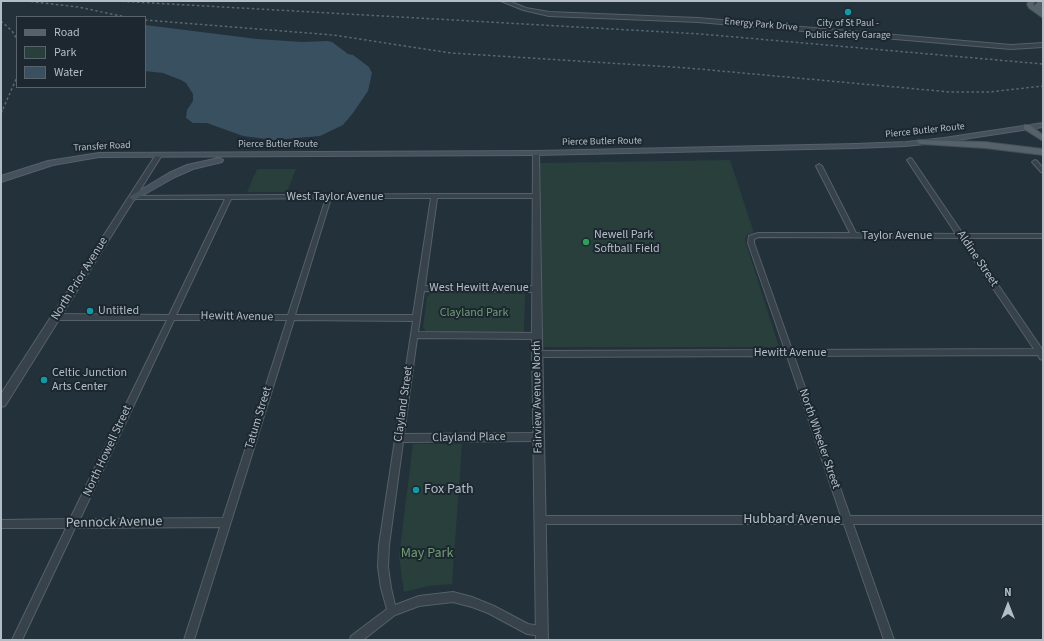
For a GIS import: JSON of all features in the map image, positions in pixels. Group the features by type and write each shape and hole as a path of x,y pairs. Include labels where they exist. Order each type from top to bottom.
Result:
{"main road":[{"path":"1032,1 1030,4 1032,7 1043,16"},
{"path":"1043,2 1037,6 1043,12"},
{"name":"Pierce Butler Route","path":"159,156 536,153 855,146 921,142 1043,125"},
{"path":"1030,126 1043,134"},
{"path":"1030,126 1043,139"},
{"path":"921,142 985,145 1043,152"},
{"name":"Transfer Road","path":"1,179 39,166 88,156 159,156"},
{"path":"133,197 172,174 190,167 237,156"}],"street":[{"name":"Energy Park Drive","path":"504,1 525,9 549,14 698,20 1011,47 1043,45"},
{"name":"Fairview Avenue North","path":"536,153 536,288 542,636"},
{"name":"North Prior Avenue","path":"1,403 159,156"},
{"name":"Aldine Street","path":"910,160 1042,354"},
{"path":"1035,162 1043,171"},
{"path":"819,166 854,236"},
{"name":"Clayland Street","path":"392,611 386,588 383,567 384,545 434,196"},
{"name":"West Taylor Avenue","path":"133,197 537,196"},
{"name":"North Howell Street","path":"18,640 229,197"},
{"name":"Tatum Street","path":"189,640 329,197"},
{"name":"Taylor Avenue","path":"751,238 758,235 1043,236"},
{"name":"North Wheeler Street","path":"751,238 751,243 789,354 889,640"},
{"name":"West Hewitt Avenue","path":"421,288 536,288"},
{"name":"Hewitt Avenue","path":"56,318 417,318"},
{"path":"414,335 537,336"},
{"name":"Hewitt Avenue","path":"537,354 1042,354"},
{"name":"Clayland Place","path":"400,438 539,437"},
{"name":"Hubbard Avenue","path":"540,520 1043,520"},
{"name":"Pennock Avenue","path":"1,524 226,522"},
{"path":"355,640 392,611 419,601 453,597 491,609 542,636"}],"green space":[{"path":"730,160 754,233 747,235 745,240 779,347 543,347 540,163"},
{"path":"257,169 296,169 287,192 247,192"},
{"name":"Clayland Park","path":"431,293 525,294 524,332 426,332 423,327 427,297"},
{"name":"May Park","path":"413,444 462,444 452,584 428,586 404,592 399,556"}],"water":[{"path":"146,25 257,39 332,42 369,67 372,73 368,91 343,125 320,136 274,140 243,136 207,123 193,123 186,118 187,110 193,101 193,94 186,83 163,73 146,71"}],"railway":[{"path":"26,1 78,7 121,16"},
{"path":"117,1 701,34 1043,64"},
{"path":"146,20 333,35 451,53 688,68 950,92 989,92 1043,86"},
{"path":"1,21 12,31 16,37"},
{"path":"3,109 16,79"},
{"path":"1,113 3,108"}],"place":[{"name":"City of St Paul - Public Safety Garage","path":"848,12"},
{"name":"Newell Park Softball Field","path":"586,242"},
{"name":"Untitled","path":"90,311"},
{"name":"Celtic Junction Arts Center","path":"44,380"},
{"name":"Fox Path","path":"416,490"}]}
